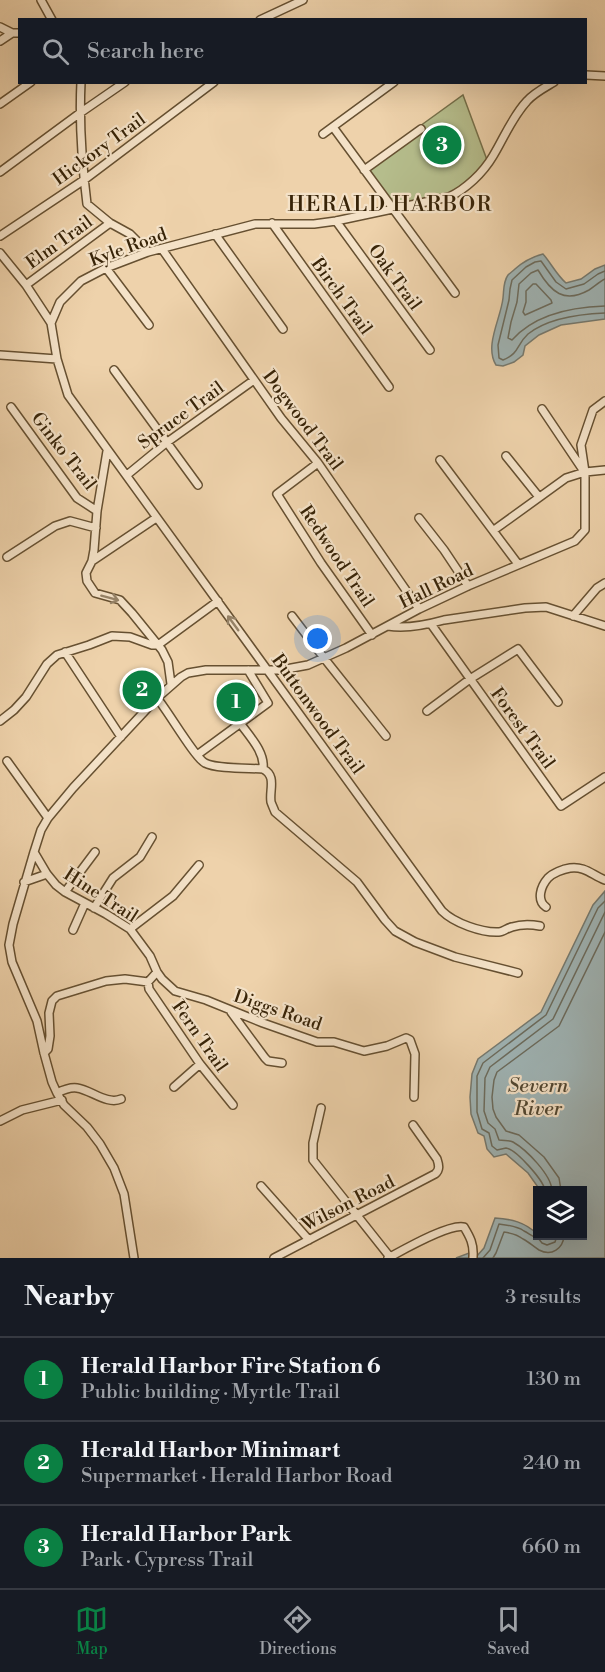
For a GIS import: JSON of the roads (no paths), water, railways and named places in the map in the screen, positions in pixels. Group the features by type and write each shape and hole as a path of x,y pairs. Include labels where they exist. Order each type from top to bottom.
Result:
{"street":[{"path":"40,0 51,18"},
{"path":"264,18 303,0"},
{"path":"0,27 16,33"},
{"path":"0,41 16,33"},
{"path":"587,75 605,76"},
{"path":"0,104 29,84"},
{"path":"81,84 80,113 87,204 110,224 130,234 148,252"},
{"path":"0,172 122,84"},
{"name":"Hickory Trail","path":"0,236 84,180 211,84"},
{"path":"323,134 391,84"},
{"name":"Kyle Road","path":"51,323 60,303 81,281 106,268 148,252 255,224 314,224 449,198 458,193 483,170 513,119 526,102 551,84"},
{"path":"333,127 455,293"},
{"path":"364,170 421,129"},
{"name":"Oak Trail","path":"336,221 430,350"},
{"name":"Elm Trail","path":"26,285 110,224"},
{"name":"Birch Trail","path":"272,224 389,387"},
{"path":"215,234 283,329"},
{"name":"Dogwood Trail","path":"162,249 281,418 318,463 419,609"},
{"path":"0,253 26,285 51,323 57,359 68,395 107,451 94,550 86,573 87,581 95,593 120,600 158,645 168,662 169,686 120,737 48,818 41,830 24,882 9,945 15,970 37,1021 52,1082 62,1100 94,1137 121,1185 134,1258"},
{"path":"106,268 149,325"},
{"path":"0,355 57,359"},
{"path":"114,370 198,485"},
{"name":"Spruce Trail","path":"126,475 166,443 254,380"},
{"name":"Hall Road","path":"169,686 188,673 198,671 296,668 324,658 468,586 575,541 585,530 585,472 581,445 593,410 605,401"},
{"name":"Ginko Trail","path":"11,407 77,498 98,511"},
{"path":"542,409 585,472"},
{"name":"Buttonwood Trail","path":"107,451 447,916 483,930 500,932 512,926 529,924 540,926"},
{"path":"506,456 539,497"},
{"path":"440,460 518,564"},
{"name":"Redwood Trail","path":"318,463 277,494 321,563 372,635"},
{"path":"494,530 566,478 585,472 605,470"},
{"path":"92,561 156,518"},
{"path":"419,518 468,586"},
{"path":"7,557 55,526 70,521 96,528"},
{"path":"573,616 597,588 605,583"},
{"path":"158,645 218,601"},
{"path":"388,626 397,628 431,624 525,608 546,607 605,626"},
{"path":"292,616 386,736"},
{"name":"Forest Trail","path":"431,624 561,807 605,777"},
{"path":"0,721 15,710 47,664 57,655 112,636 130,637 158,645"},
{"path":"427,711 470,679 518,649 558,702"},
{"path":"65,652 120,737"},
{"path":"197,754 268,703 248,670"},
{"path":"157,698 205,763 267,771 270,775 271,801 275,812 357,882 395,931 415,942 455,957 518,973"},
{"path":"240,723 259,750 263,769"},
{"path":"7,761 48,818"},
{"path":"94,908 112,878 140,857 152,837"},
{"name":"Hine Trail","path":"34,852 52,881 65,892 130,929 150,956 157,972"},
{"path":"65,892 95,852"},
{"path":"130,929 173,896 199,865"},
{"path":"546,907 540,898 542,888 549,877 559,871 571,868 585,869 605,880"},
{"name":"Hine Trail","path":"24,882 47,874"},
{"path":"73,930 85,903"},
{"path":"44,1053 48,1049 49,1013 52,1001 61,994 106,981 125,979 148,982 157,972"},
{"name":"Diggs Road","path":"157,972 175,991 206,1000 310,1040 334,1042 364,1051 387,1046 406,1038 412,1043 415,1054 414,1097"},
{"name":"Fern Trail","path":"148,982 149,989 200,1065 233,1105"},
{"path":"231,1010 264,1058 282,1064"},
{"path":"174,1087 200,1065"},
{"path":"57,1092 77,1088 109,1100 121,1099"},
{"path":"0,1121 22,1110 62,1100"},
{"path":"321,1108 313,1143 313,1160 390,1258 445,1230 459,1226 464,1227 472,1240 473,1257"},
{"name":"Wilson Road","path":"274,1258 358,1216 438,1172 437,1159 413,1125"},
{"path":"261,1186 309,1240"}],"water":[{"path":"543,254 566,283 581,279 605,265 605,319 561,325 539,335 525,346 523,355 514,362 503,366 496,365 492,341 502,306 506,278 531,258"},
{"name":"Severn River","path":"605,891 605,1258 456,1258 469,1253 476,1257 484,1248 495,1218 518,1222 528,1227 533,1231 533,1240 587,1240 587,1186 537,1186 528,1173 506,1154 494,1157 487,1149 484,1136 478,1133 471,1114 470,1097 472,1074 478,1059 541,1012 593,905"}],"place":[{"name":"Herald Harbor Park","path":"442,145"},
{"name":"Herald Harbor Minimart","path":"142,690"},
{"name":"Herald Harbor Fire Station 6","path":"236,702"}],"district":[{"name":"HERALD HARBOR","path":"390,204"}]}
